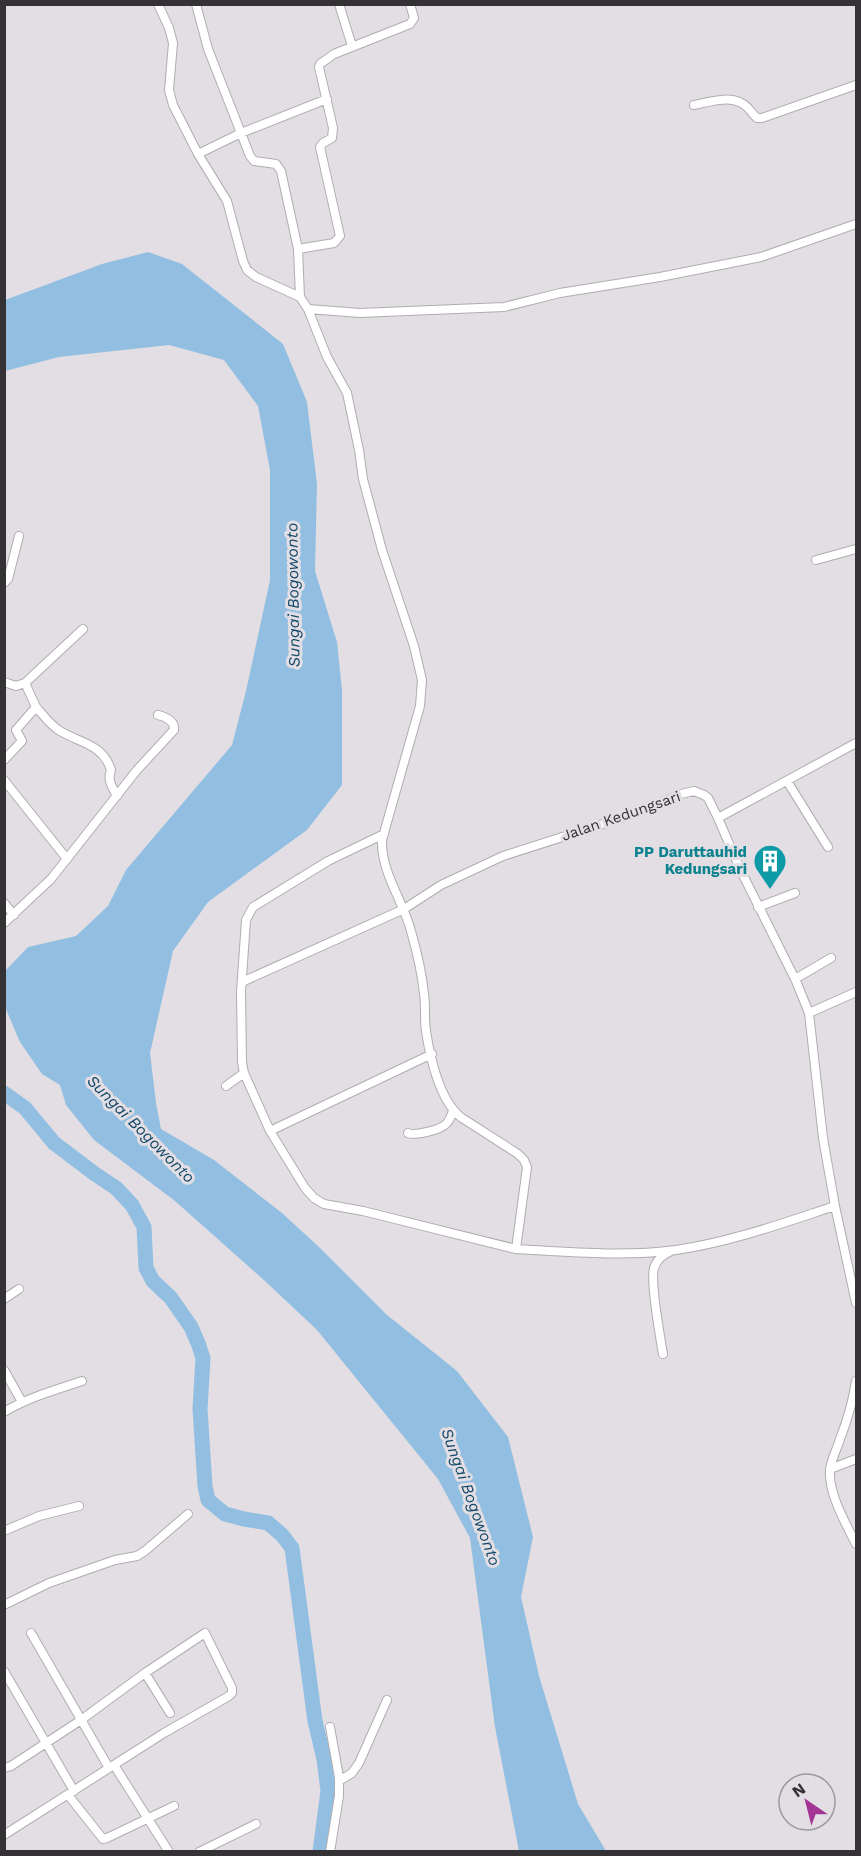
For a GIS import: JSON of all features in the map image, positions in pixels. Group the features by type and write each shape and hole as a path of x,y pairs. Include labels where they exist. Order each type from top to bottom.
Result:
{"street":[{"path":"158,4 170,28 173,43 169,90 173,105 198,154 227,201 243,261 256,277 300,297"},
{"path":"196,4 208,49 252,159 280,167 298,249 300,297 308,309 327,357 347,393 363,479 382,550 414,646 422,680 420,706 382,840 381,854 404,909 418,960 424,995 426,1030 447,1103 462,1118 524,1160 527,1167 516,1249"},
{"path":"339,4 352,46"},
{"path":"298,249 334,243 340,236 320,147 330,140 333,128 320,64 328,57 352,46 410,24 414,18 410,4"},
{"path":"694,105 727,99 735,100 748,108 757,118 762,118 856,85"},
{"path":"198,154 327,99"},
{"path":"308,309 360,313 504,307 560,293 660,277 761,257 856,224"},
{"path":"4,583 8,579 19,536"},
{"path":"816,560 856,549"},
{"path":"4,682 16,686 25,682 82,629"},
{"path":"25,682 36,707 49,723 91,745 107,758 111,770 108,776 117,796"},
{"path":"4,760 22,741 16,730 36,707"},
{"path":"4,923 51,879 138,770 174,730 173,723 158,715"},
{"path":"856,743 718,818 758,907 795,979 808,1013 823,1138 856,1303"},
{"path":"4,780 8,791 67,858"},
{"path":"787,781 828,847"},
{"name":"Jalan Kedungsari","path":"404,909 441,885 502,856 631,815 681,794 694,791 704,795 708,798 718,818"},
{"path":"384,834 328,861 253,907 246,920 241,1028 244,1073 270,1131 305,1188 324,1204 363,1211 516,1249 618,1255 675,1250 708,1244 772,1228 835,1206"},
{"path":"758,907 795,893"},
{"path":"4,903 14,915"},
{"path":"242,982 404,909"},
{"path":"795,979 831,958"},
{"path":"808,1013 856,992"},
{"path":"270,1131 432,1054"},
{"path":"226,1086 244,1073"},
{"path":"408,1133 416,1134 444,1126 449,1122 453,1111"},
{"path":"663,1354 654,1292 654,1268 661,1257 675,1250"},
{"path":"4,1299 19,1289"},
{"path":"4,1370 22,1402"},
{"path":"5,1411 22,1402 82,1381"},
{"path":"856,1381 854,1396 830,1469 832,1488 856,1544"},
{"path":"830,1469 856,1459"},
{"path":"4,1531 39,1516 79,1506"},
{"path":"4,1605 49,1583 115,1560 137,1556 188,1514"},
{"path":"31,1633 81,1720 169,1851"},
{"path":"4,1768 11,1766 81,1720 145,1672 206,1633 232,1688 232,1693 164,1733 4,1835"},
{"path":"4,1671 46,1743 71,1793 103,1839 174,1806"},
{"path":"145,1672 170,1713"},
{"path":"339,1781 352,1773 359,1763 387,1700"},
{"path":"330,1727 339,1781 339,1796 330,1851"},
{"path":"199,1851 256,1824"}],"water":[{"name":"Sungai Bogowonto","path":"148,252 182,264 283,344 307,402 317,484 315,571 337,642 342,690 342,785 307,830 208,902 173,951 150,1053 161,1129 214,1160 282,1213 387,1315 457,1371 508,1437 533,1537 521,1597 539,1676 578,1804 606,1851 519,1851 495,1727 470,1538 438,1479 317,1330 175,1201 94,1140 66,1105 60,1085 42,1074 20,1042 5,1007 5,971 28,947 76,936 108,906 126,870 232,745 270,580 270,470 258,406 224,360 169,345 59,357 5,371 5,300 102,264"}],"waterway":[{"path":"4,1093 25,1108 54,1143 116,1188 132,1205 144,1227 146,1268 153,1281 171,1298 191,1327 203,1358 200,1409 208,1500 225,1514 268,1523 292,1548 315,1721 324,1759 328,1791 320,1852"}],"place":[{"name":"PP Daruttauhid Kedungsari","path":"770,890"}]}
